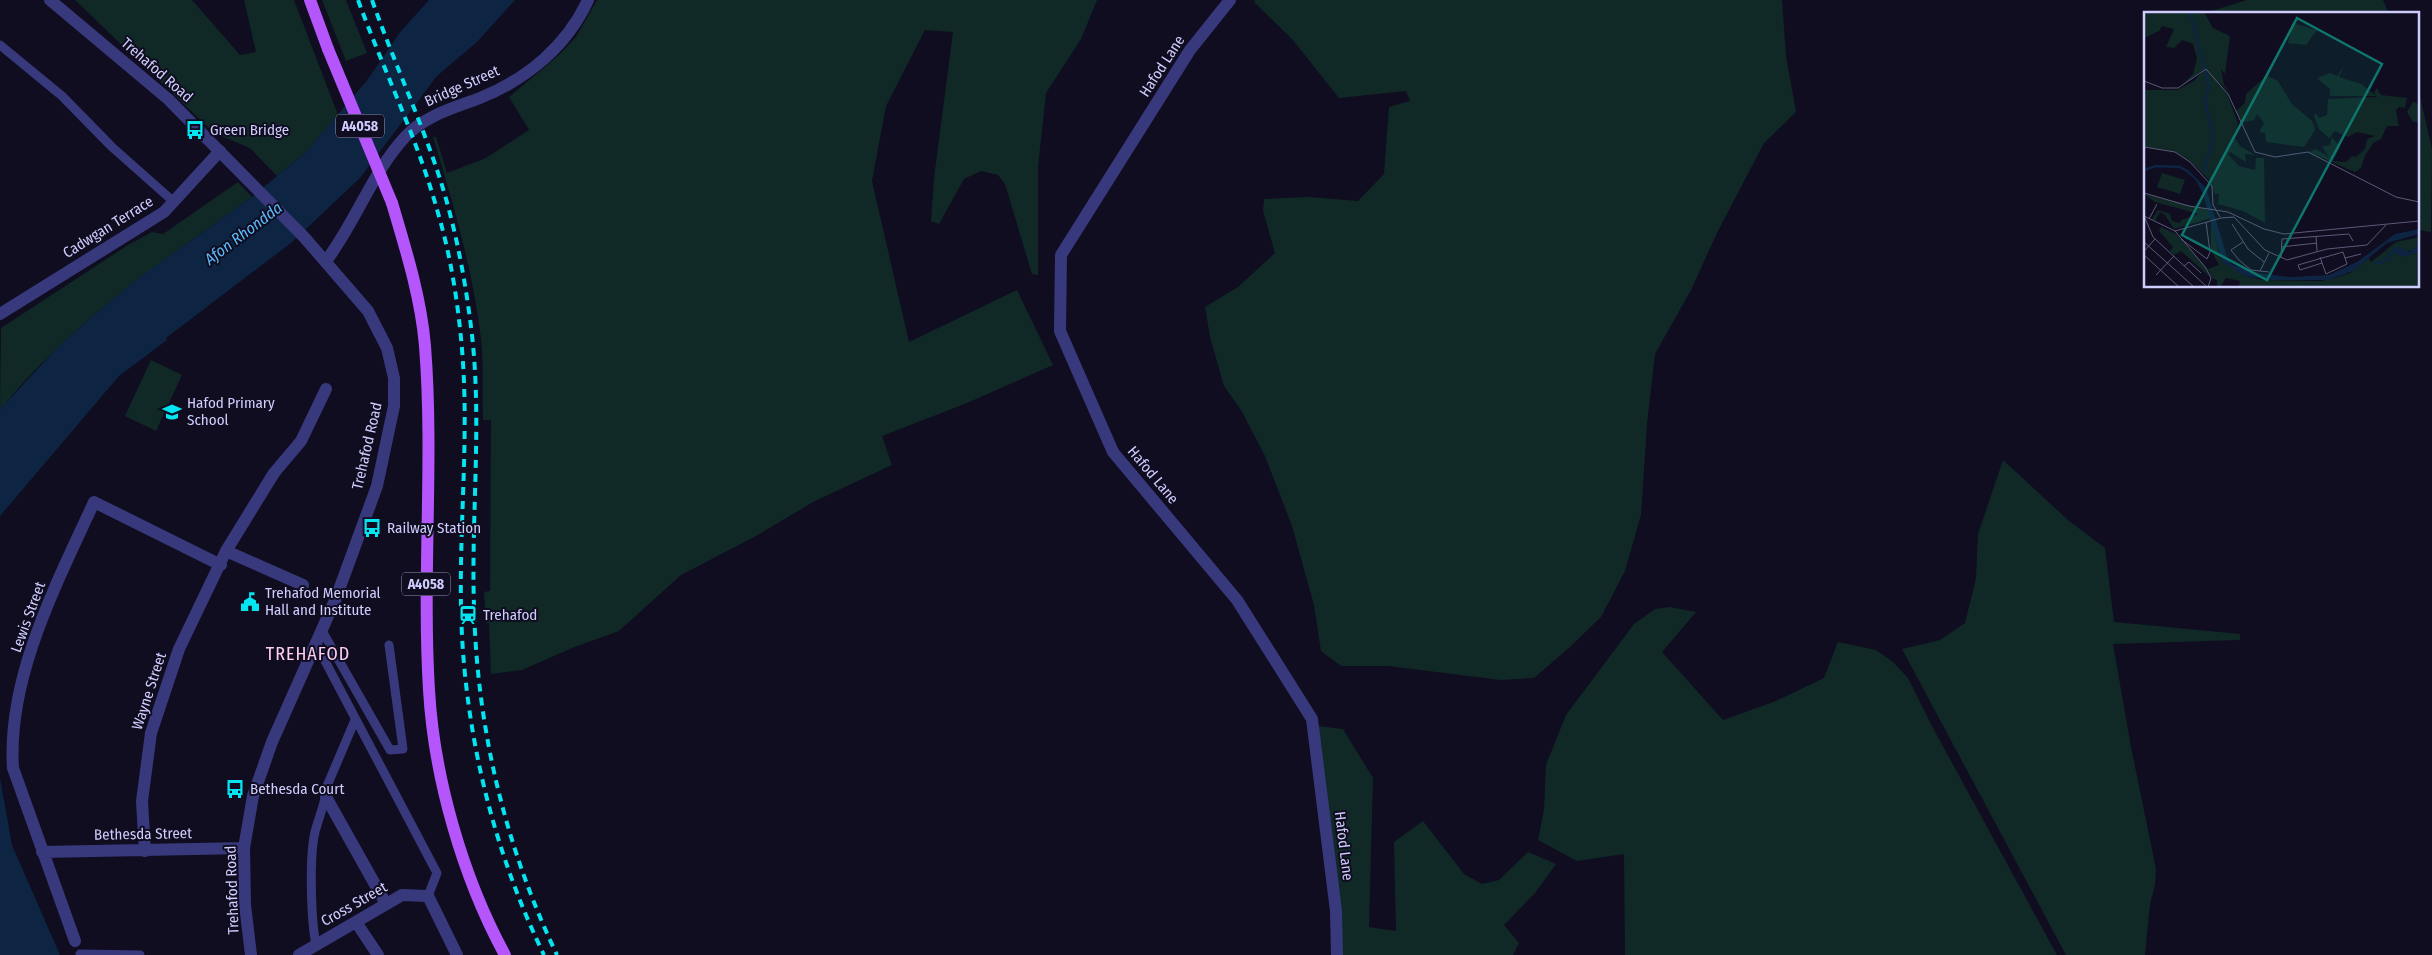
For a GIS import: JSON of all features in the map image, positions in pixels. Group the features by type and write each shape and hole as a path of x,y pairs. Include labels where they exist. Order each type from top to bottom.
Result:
{"main road":[{"name":"A4058","path":"310,0 328,49 392,203 417,296 425,345 428,422 426,587 429,691 435,745 460,847 477,895 505,955"}],"street":[{"name":"Trehafod Road","path":"50,0 168,99 243,173 326,261 368,311 387,348 394,378 394,406 377,486 336,598 321,628 266,760 254,796 244,848 245,905 251,955"},
{"name":"Bridge Street","path":"326,261 344,238 373,181 406,136 422,122 489,94 516,79 550,54 569,35 588,0"},
{"name":"Hafod Lane","path":"1230,0 1190,50 1061,255 1060,331 1113,452 1237,600 1312,719 1336,911 1337,955"},
{"name":"Cadwgan Terrace","path":"0,314 164,212 220,151"},
{"name":"Wayne Street","path":"145,851 142,801 152,733 180,649 226,551 274,473 301,441 326,389"},
{"name":"Lewis Street","path":"74,941 13,768 11,743 14,712 42,618 94,502 221,565"},
{"path":"226,551 302,585"},
{"path":"326,797 386,904"},
{"name":"Bethesda Street","path":"42,852 244,848"},
{"name":"Cross Street","path":"299,955 402,895 428,896"},
{"path":"428,896 457,955"},
{"path":"356,922 378,955"}],"lane":[{"path":"0,45 62,96 112,147 174,202"},
{"path":"321,628 390,750 404,749 389,645"},
{"path":"315,642 437,873 428,896"},
{"path":"316,945 314,934 313,870 315,833 326,797 327,786 355,720"},
{"path":"74,941 80,955 140,955"}],"green space":[{"path":"75,0 192,0 240,55 256,52 244,0 294,0 338,115 306,152 277,176 250,148 214,133"},
{"path":"322,0 346,0 367,53 346,61"},
{"path":"597,0 1097,0 1081,39 1046,93 1038,167 1038,275 1032,274 1005,184 998,175 981,171 964,179 939,224 931,221 934,178 953,32 925,30 886,106 872,181 909,342 1017,290 1053,365 967,403 882,436 892,465 813,502 756,536 681,575 619,631 572,648 522,670 491,674 489,623 486,623 484,592 490,591 491,420 483,420 482,349 468,262 433,137 436,137 447,173 486,158 529,130 509,97 559,55 576,37"},
{"path":"1255,0 1782,0 1786,56 1796,112 1764,143 1717,233 1691,290 1655,354 1647,424 1641,515 1625,571 1601,617 1534,678 1501,680 1388,666 1341,666 1321,651 1314,605 1292,526 1265,456 1241,410 1224,386 1210,337 1205,307 1238,287 1275,253 1263,211 1264,199 1309,197 1358,201 1384,174 1389,107 1410,101 1406,91 1339,98 1292,39 1254,2"},
{"path":"2247,0 2383,0 2388,12 2208,12"},
{"path":"2420,97 2432,149 2431,232 2420,230"},
{"path":"238,182 252,197 152,270 87,321 27,378 0,410 1,328 128,245 152,232 163,234"},
{"path":"151,360 182,375 156,431 125,416"},
{"path":"2003,460 2068,520 2105,548 2114,622 2240,634 2240,640 2113,644 2131,747 2156,869 2155,885 2150,904 2145,955 2066,955 1902,649 1940,640 1965,623 1976,578 1978,534"},
{"path":"1670,607 1696,612 1662,652 1723,720 1776,701 1824,678 1838,642 1876,650 1893,662 1908,678 1933,728 2057,955 1625,955 1624,854 1577,861 1538,840 1544,810 1546,765 1566,715 1634,624 1655,609"},
{"path":"1318,726 1343,729 1373,778 1369,927 1396,931 1394,842 1423,821 1464,874 1482,884 1499,880 1528,852 1556,864 1535,893 1504,925 1519,943 1513,955 1343,955"}],"water":[{"name":"Afon Rhondda","path":"429,0 515,0 477,42 437,76 360,178 291,243 119,376 0,516 0,410 4,405 57,348 93,316 140,277 252,197 306,152 368,79 401,31"},
{"path":"0,778 12,845 60,955 0,955"}],"railway":[{"path":"358,0 421,159 443,230 450,263 462,349 464,385 465,421 461,600 465,677 478,759 487,800 512,879 544,955"},
{"path":"372,0 434,161 453,226 462,269 475,369 476,437 473,573 476,652 481,697 497,786 509,829 523,872 557,955"}],"place":[{"name":"Green Bridge","path":"195,130"},
{"name":"Hafod Primary School","path":"172,412"},
{"name":"Railway Station","path":"372,528"},
{"name":"Trehafod Memorial Hall and Institute","path":"250,602"},
{"name":"Trehafod","path":"468,615"},
{"name":"Bethesda Court","path":"235,789"}],"district":[{"name":"TREHAFOD","path":"308,654"}]}
